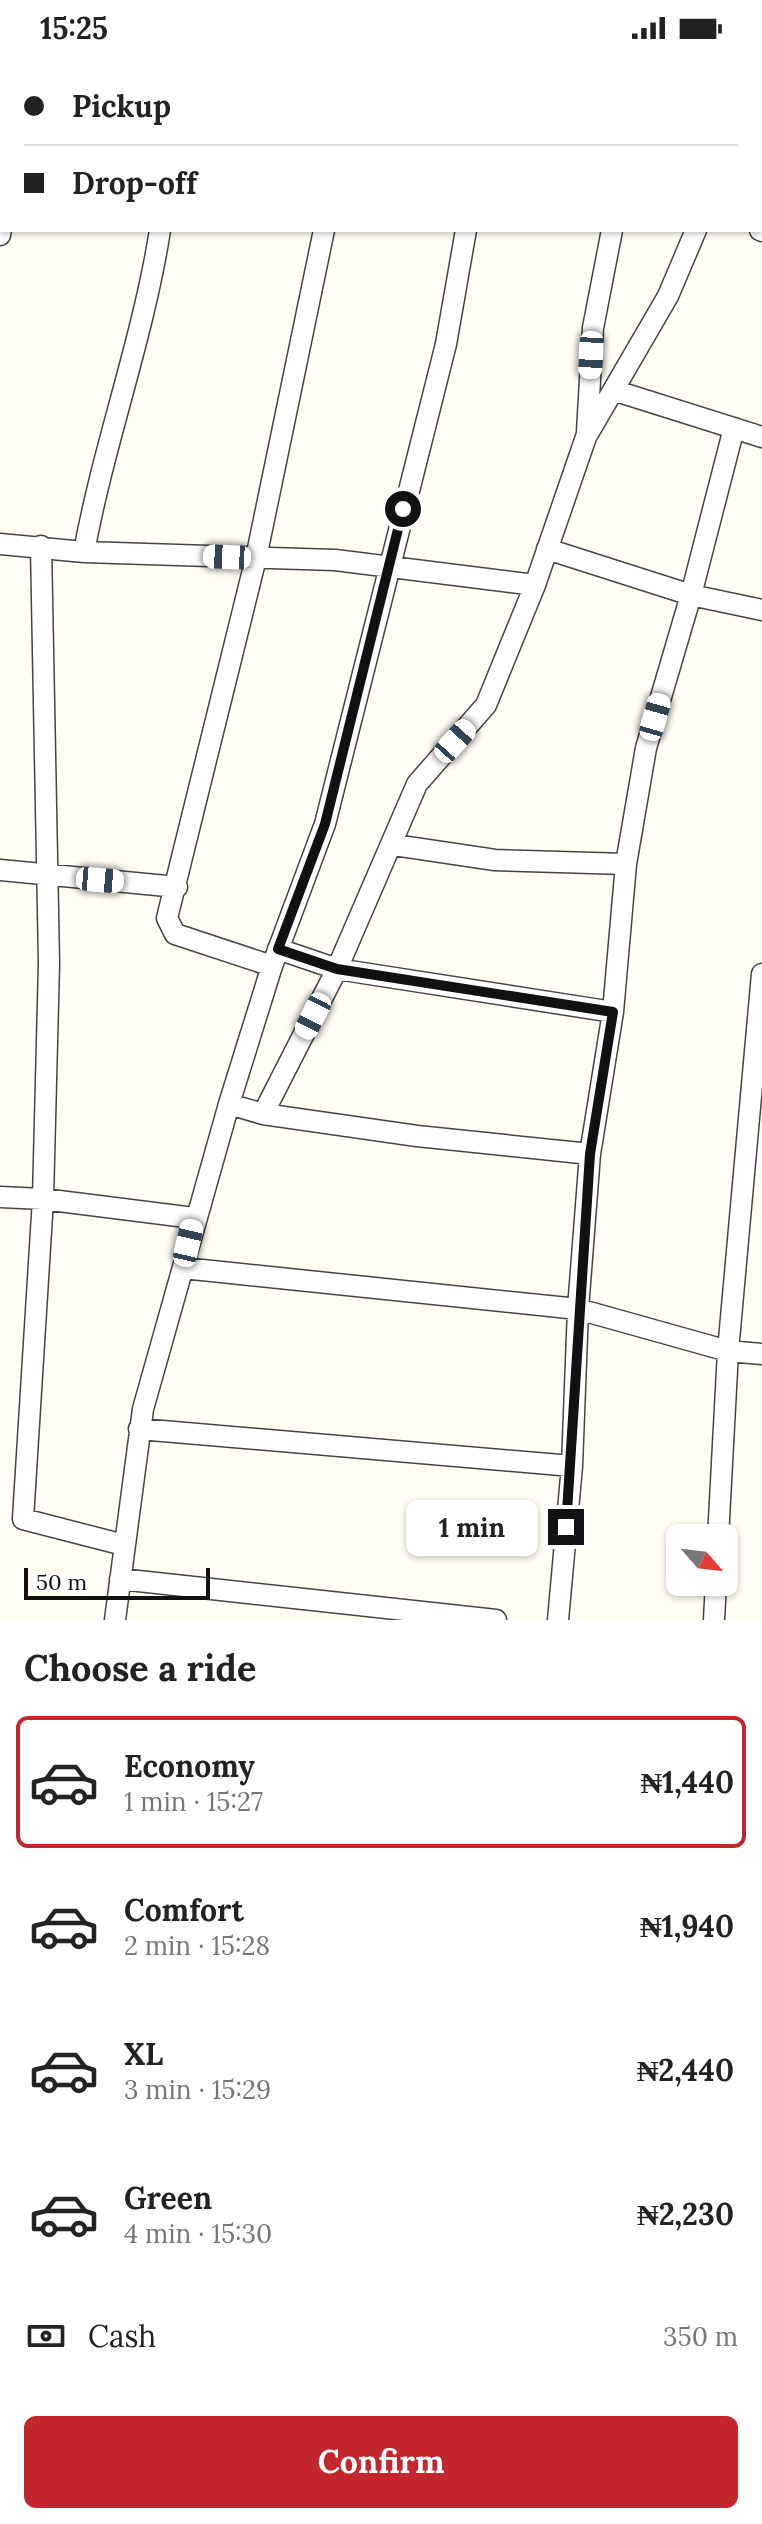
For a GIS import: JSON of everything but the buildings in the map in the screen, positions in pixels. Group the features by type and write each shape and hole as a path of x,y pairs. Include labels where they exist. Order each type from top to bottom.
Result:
{"street":[{"path":"84,552 106,444 140,324 160,232"},
{"path":"324,232 256,558 167,918 175,934 275,958 613,1012"},
{"path":"115,1620 139,1429 194,1218 229,1104 275,958 325,824 446,344 466,232"},
{"path":"586,437 593,328 612,232"},
{"path":"263,1114 337,969 394,845 417,784 486,705 535,585 586,437 616,391 668,296 695,232"},
{"path":"616,391 762,437"},
{"path":"558,1620 572,1466 578,1309 590,1154 613,1012 626,864 646,748 691,595 734,428"},
{"path":"0,544 84,552 335,560 387,569 535,585"},
{"path":"41,546 48,875 43,1199 23,1519 124,1545"},
{"path":"547,549 691,595 762,610"},
{"path":"394,845 482,859 626,864"},
{"path":"0,870 177,887"},
{"path":"719,1524 728,1351 758,1052 762,974"},
{"path":"229,1104 263,1114 417,1136 590,1154"},
{"path":"0,1197 43,1199 194,1218"},
{"path":"183,1268 578,1309 728,1351 762,1354"},
{"path":"139,1429 572,1466"},
{"path":"120,1579 496,1620"},
{"path":"714,1620 715,1596"}],"route":[{"path":"403,509 325,824 278,949 337,969 613,1012 590,1154 566,1527"}]}
